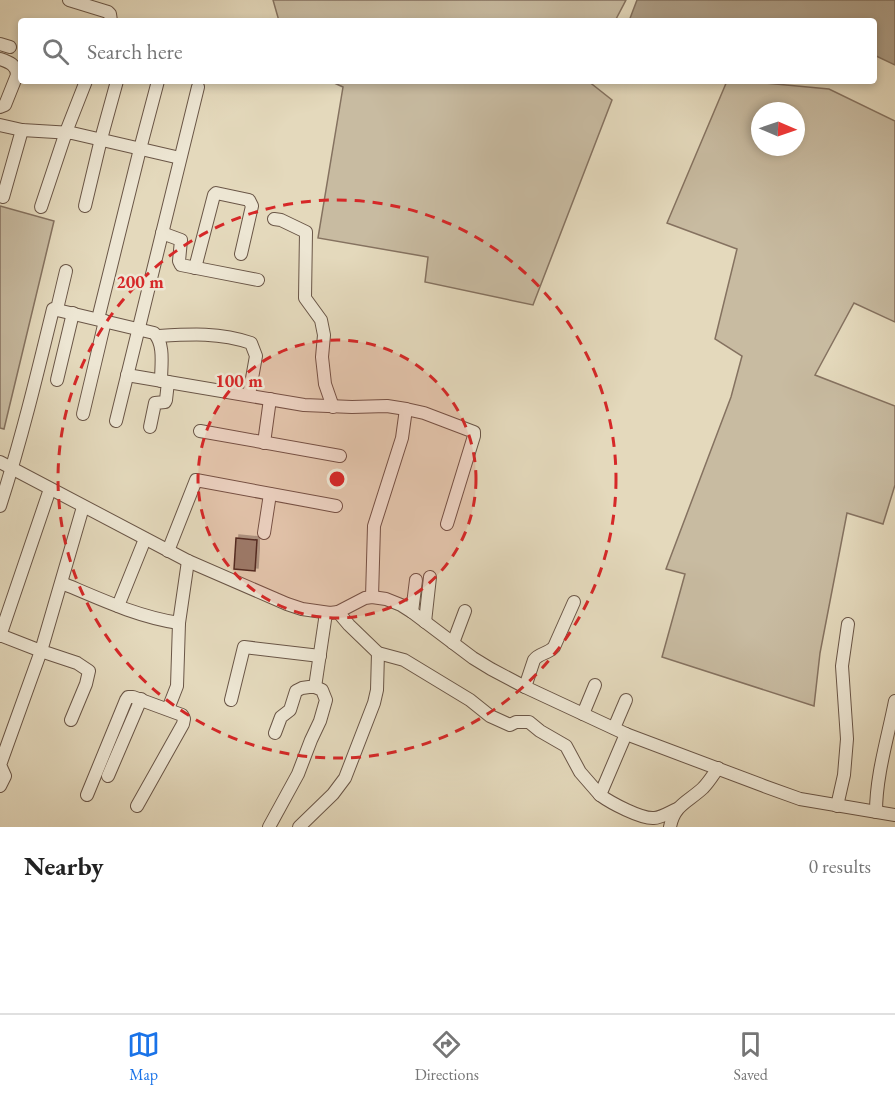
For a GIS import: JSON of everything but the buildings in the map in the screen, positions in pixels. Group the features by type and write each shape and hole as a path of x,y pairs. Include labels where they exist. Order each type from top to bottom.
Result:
{"street":[{"path":"69,0 108,12 110,18"},
{"path":"0,59 13,66 17,75 4,105 0,107"},
{"path":"41,207 85,84"},
{"path":"85,206 116,84"},
{"path":"83,414 101,320 140,148 157,84"},
{"path":"116,422 198,87"},
{"path":"0,125 22,130 66,132 180,158"},
{"path":"3,197 22,130"},
{"path":"195,268 216,193 249,200 251,203 241,254"},
{"path":"274,219 306,232 305,298 321,320 324,335 322,357 325,384 333,407"},
{"path":"162,233 180,238 182,243 179,263 181,265 258,280"},
{"path":"57,309 66,271"},
{"path":"0,506 53,309 151,331 158,336 205,334 238,338 251,343 256,356 249,396"},
{"path":"57,380 73,314"},
{"path":"150,427 155,403 166,400 158,336"},
{"path":"128,375 304,405 387,406 406,409 424,413 475,434 447,524"},
{"path":"264,443 270,399"},
{"path":"372,597 374,526 402,438 406,409"},
{"path":"200,431 340,456"},
{"path":"0,462 188,561 286,604 332,613 349,625 378,653 404,660 470,700 490,716 510,725 516,722 529,722 566,746 580,772 608,801 638,815 655,818 677,809"},
{"path":"168,551 196,480 336,506"},
{"path":"50,489 0,636 77,663 89,671 71,720"},
{"path":"264,533 270,494"},
{"path":"0,786 5,776 0,765 41,651 83,507"},
{"path":"117,606 145,539"},
{"path":"168,709 177,686 179,623 188,561"},
{"path":"425,622 430,577"},
{"path":"412,612 416,580"},
{"path":"62,583 117,606 159,620 179,623"},
{"path":"315,687 320,656 332,613 359,600 372,597 394,602 412,612 482,664 525,687 626,734 800,799 895,815"},
{"path":"525,687 534,660 537,656 550,652 554,647 573,602"},
{"path":"453,643 465,611"},
{"path":"837,806 844,775 847,739 842,666 848,624"},
{"path":"231,700 244,647 320,656"},
{"path":"299,827 333,794 345,778 374,703 377,690 378,653"},
{"path":"583,714 595,685"},
{"path":"269,827 298,774 320,721 326,700 322,690 315,687 302,688 296,692 290,710 281,717 275,733"},
{"path":"87,795 126,700 131,696 182,715 184,719 137,806"},
{"path":"108,776 141,699"},
{"path":"614,728 626,700"},
{"path":"876,812 880,773 895,701"},
{"path":"600,795 626,734"},
{"path":"670,827 672,816 677,809 706,785 718,768"}],"shaded area":[{"path":"273,0 626,0 617,18 278,18"},
{"path":"637,0 895,0 895,65 877,56 877,18 630,18"},
{"path":"336,84 592,84 612,100 533,305 425,282 428,257 318,238 343,87"},
{"path":"726,84 776,84 829,89 895,121 895,322 854,303 815,375 895,406 895,485 883,524 847,513 820,653 814,706 662,657 685,574 666,569 731,397 742,356 715,339 737,249 667,223"},
{"path":"0,206 54,221 4,429 0,428"}]}
